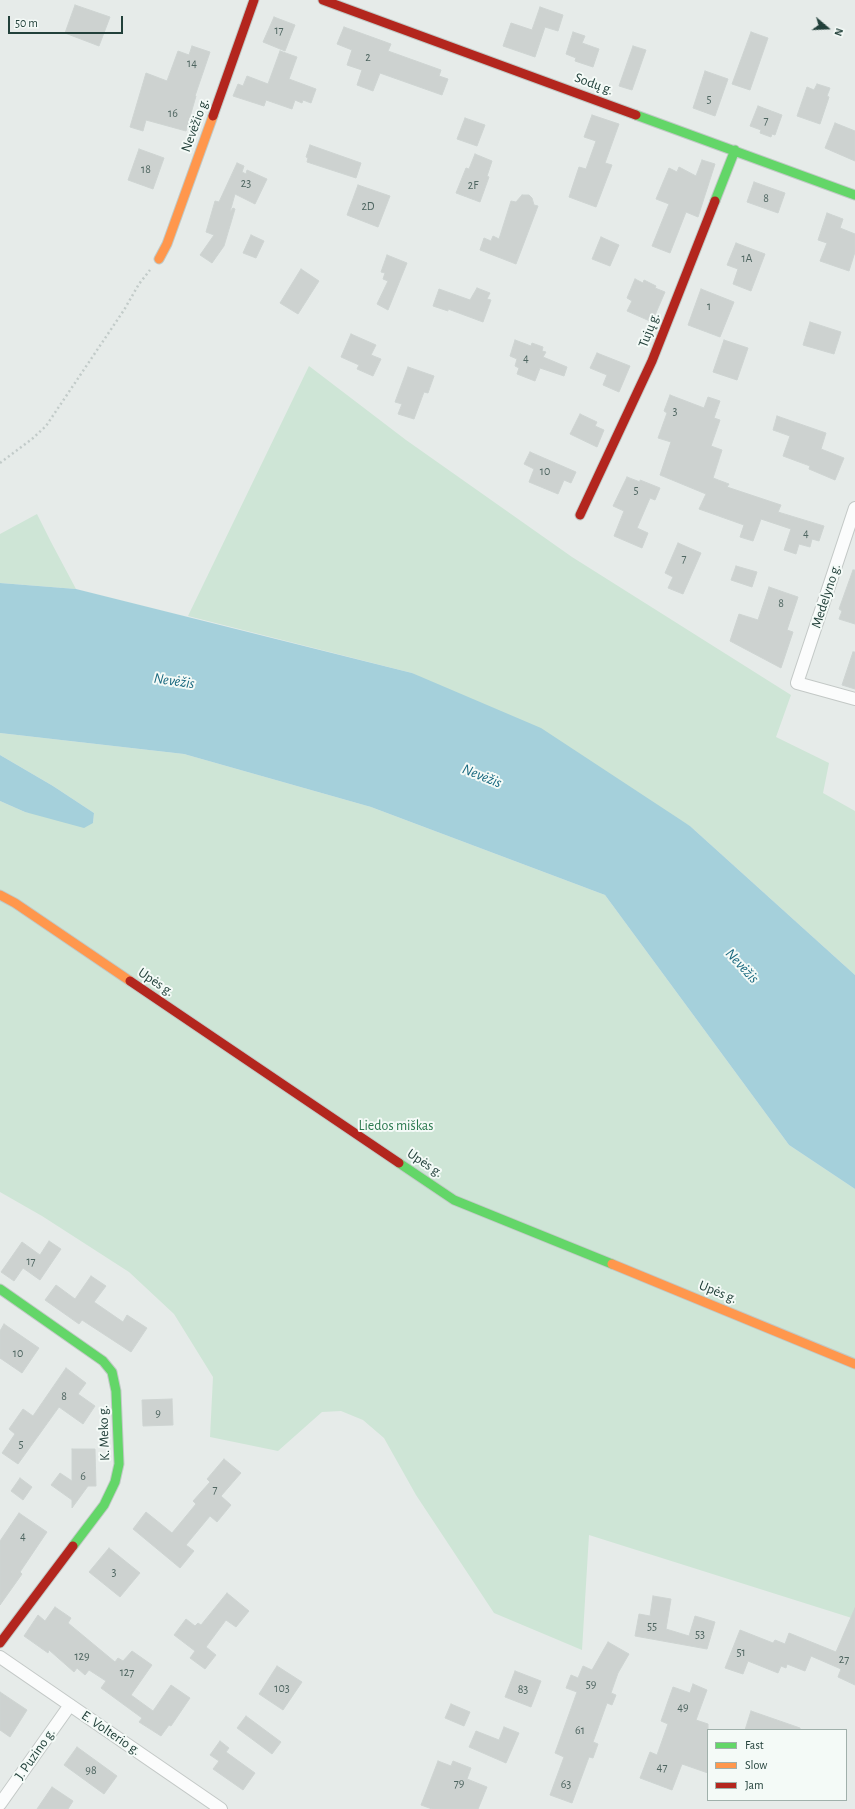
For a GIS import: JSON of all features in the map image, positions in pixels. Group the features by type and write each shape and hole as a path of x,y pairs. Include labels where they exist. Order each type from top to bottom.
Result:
{"street":[{"name":"Nevėžio g.","path":"159,259 167,244 254,0"},
{"name":"Sodų g.","path":"323,0 855,195"},
{"name":"Tujų g.","path":"580,516 652,361 735,150"},
{"name":"Medelyno g.","path":"855,508 797,683 855,699"},
{"name":"Upės g.","path":"0,895 454,1200 855,1364"},
{"name":"K. Meko g.","path":"0,1289 103,1360 112,1372 116,1390 120,1464 115,1482 104,1505 0,1643"},
{"name":"E. Volterio g.","path":"0,1657 221,1809"},
{"name":"J. Puzino g.","path":"0,1804 70,1705"}],"path":[{"path":"0,463 32,439 46,426 124,310 139,284 159,259"}],"green space":[{"path":"309,366 406,440 572,557 791,695 776,737 829,763 823,793 855,811 855,975 690,826 412,673 188,616"},
{"path":"37,514 76,589 0,583 0,534"},
{"name":"Liedos miškas","path":"0,733 184,754 371,807 605,895 789,1145 855,1189 855,1619 589,1535 582,1650 494,1613 416,1495 384,1438 363,1420 341,1411 322,1412 278,1451 210,1437 213,1377 174,1314 129,1272 42,1216 0,1192 0,801 25,812 93,823 94,813 53,786 0,755"}],"water":[{"name":"Nevėžis","path":"0,583 76,589 412,673 541,728 690,826 855,975 855,1189 789,1145 605,895 371,807 184,754 0,733"},
{"path":"0,755 53,786 94,813 93,823 84,828 25,812 0,801"}],"building":[{"path":"75,5 110,17 99,46 65,33"},
{"path":"540,7 563,15 558,31 545,27 535,57 503,46 511,23 532,30"},
{"path":"274,17 295,25 285,51 263,42"},
{"path":"344,27 391,44 388,51 441,70 439,76 448,79 442,95 380,73 373,91 357,85 362,70 347,65 352,50 337,44"},
{"path":"573,32 585,36 582,43 599,49 593,67 575,61 576,58 566,54"},
{"path":"751,32 768,38 750,90 732,84"},
{"path":"192,46 210,52 195,96 186,131 146,120 143,131 130,127 146,73 167,81 178,51 189,55"},
{"path":"633,46 646,50 632,90 619,86"},
{"path":"280,51 297,57 289,79 316,89 311,103 303,100 302,103 295,100 292,109 266,100 264,106 233,96 238,84 243,86 247,76 268,84"},
{"path":"705,71 728,79 715,116 693,108"},
{"path":"817,84 830,88 827,96 829,97 820,124 797,116 807,87 814,90"},
{"path":"758,106 782,115 775,135 772,134 771,137 760,133 761,130 750,126"},
{"path":"592,115 619,124 605,163 612,165 596,207 569,197 579,167 586,169 596,141 584,137"},
{"path":"465,118 485,125 477,146 457,139"},
{"path":"835,123 855,131 855,161 825,148"},
{"path":"310,145 361,163 356,178 307,162 308,158 306,157"},
{"path":"139,149 164,158 153,189 128,180"},
{"path":"475,154 492,161 487,176 489,177 480,202 456,193 466,168 469,169"},
{"path":"702,160 715,164 698,217 686,212 670,253 652,246 669,204 656,199 669,168 677,172 679,167 696,176"},
{"path":"237,163 244,166 242,172 246,174 247,170 267,179 255,204 235,194 230,212 233,208 235,209 224,246 212,263 200,255 214,235 206,232 215,201 219,202"},
{"path":"754,182 785,193 778,213 747,202"},
{"path":"358,185 390,196 378,227 347,215"},
{"path":"522,195 529,195 532,198 534,205 538,206 516,264 480,250 484,238 491,241 493,236 499,239 511,201 516,202"},
{"path":"827,213 843,219 840,228 855,234 855,252 849,271 820,261 827,243 818,240"},
{"path":"251,235 264,241 256,258 243,253"},
{"path":"601,237 619,245 610,266 592,259"},
{"path":"736,243 765,254 751,291 733,284 738,269 727,265"},
{"path":"387,255 407,263 388,310 377,304 388,281 383,279 385,273 381,272"},
{"path":"301,269 319,281 298,314 280,303"},
{"path":"635,279 643,283 644,280 656,286 655,288 665,292 652,322 627,311 632,301 627,298"},
{"path":"477,288 490,293 487,299 491,300 483,322 448,309 448,311 433,306 439,289 470,300"},
{"path":"701,289 734,302 720,337 688,325"},
{"path":"810,322 841,332 834,354 803,345"},
{"path":"351,334 376,345 371,355 381,359 373,376 357,369 359,365 341,357"},
{"path":"515,340 531,346 532,343 543,347 542,351 546,352 543,357 567,367 564,376 540,368 535,381 517,374 519,368 515,366 517,359 510,356"},
{"path":"724,340 748,348 737,380 713,372"},
{"path":"597,353 630,366 619,392 603,385 607,375 590,368"},
{"path":"408,367 434,376 428,393 424,392 414,419 398,414 402,404 395,402"},
{"path":"670,395 704,408 708,397 720,401 714,418 720,420 711,446 722,450 713,478 729,484 727,487 781,505 778,512 824,526 819,541 812,539 810,547 799,544 796,554 784,550 791,529 761,519 753,541 740,537 744,525 699,509 706,494 660,475 671,442 658,438 667,413 664,411"},
{"path":"580,414 597,422 595,426 604,430 597,447 570,434"},
{"path":"777,416 826,433 821,449 844,458 835,480 809,469 810,466 783,456 790,436 773,430"},
{"path":"530,452 576,472 571,483 564,480 558,494 529,482 534,469 524,464"},
{"path":"627,477 640,482 640,480 660,488 655,500 650,498 637,528 648,533 642,548 614,536 624,511 613,506"},
{"path":"678,543 701,553 683,594 668,588 673,577 665,573"},
{"path":"736,566 757,572 752,587 731,580"},
{"path":"853,570 855,570 855,624 839,619 842,611 839,609"},
{"path":"769,587 798,597 787,630 793,632 781,668 730,641 739,614 758,620"},
{"path":"853,652 855,652 855,689 842,685"},
{"path":"49,1241 61,1249 40,1280 23,1268 14,1281 1,1272 22,1242 40,1255"},
{"path":"91,1276 106,1286 94,1302 123,1322 127,1315 147,1328 131,1352 82,1320 79,1324 45,1300 56,1285 75,1299"},
{"path":"4,1324 39,1348 22,1373 0,1358 0,1331"},
{"path":"66,1368 86,1383 78,1394 95,1406 83,1424 59,1407 18,1464 2,1453 15,1434 9,1429 23,1409 33,1416"},
{"path":"172,1399 173,1425 143,1426 142,1400"},
{"path":"72,1449 95,1449 96,1486 88,1486 72,1508 72,1500 51,1485 60,1473 72,1481"},
{"path":"224,1459 241,1473 221,1496 231,1505 217,1522 210,1516 186,1545 194,1551 180,1568 133,1529 146,1512 172,1533 196,1504 193,1501 210,1482 207,1479"},
{"path":"20,1478 32,1487 23,1500 11,1491"},
{"path":"19,1513 47,1532 20,1572 22,1574 0,1605 0,1541"},
{"path":"109,1548 140,1573 120,1597 89,1572"},
{"path":"227,1593 249,1611 236,1627 226,1620 206,1647 216,1655 205,1669 190,1658 195,1651 174,1635 186,1619 195,1626 198,1623 201,1625"},
{"path":"653,1596 671,1599 666,1629 689,1636 695,1616 715,1622 707,1649 635,1636 639,1614 650,1616"},
{"path":"55,1607 71,1618 68,1623 115,1662 118,1658 123,1661 132,1651 152,1665 131,1695 153,1711 171,1685 190,1698 171,1726 169,1725 161,1736 139,1722 142,1718 101,1688 106,1681 89,1670 85,1675 77,1668 74,1672 49,1650 48,1653 24,1636 38,1615 45,1621"},
{"path":"855,1608 855,1685 838,1677 841,1669 811,1656 805,1671 787,1664 786,1668 781,1666 778,1673 748,1661 743,1674 725,1668 740,1630 773,1643 775,1640 785,1644 789,1633 836,1652"},
{"path":"608,1642 629,1654 618,1673 611,1693 616,1695 612,1705 607,1703 593,1742 598,1744 593,1758 589,1757 572,1803 550,1795 564,1757 555,1753 577,1692 566,1688 571,1675 578,1678 583,1666 592,1670"},
{"path":"277,1666 302,1682 283,1710 259,1694"},
{"path":"515,1671 541,1681 531,1707 505,1697"},
{"path":"693,1684 707,1690 696,1720 708,1724 707,1773 682,1764 672,1790 640,1778 650,1752 657,1755 668,1724 661,1721 673,1687 690,1693"},
{"path":"0,1692 27,1710 10,1737 0,1730"},
{"path":"451,1704 470,1712 464,1726 445,1718"},
{"path":"751,1711 800,1728 800,1729 745,1729"},
{"path":"246,1716 281,1742 272,1754 237,1728"},
{"path":"504,1727 519,1733 506,1763 469,1747 476,1731 499,1740"},
{"path":"220,1741 229,1748 226,1752 255,1773 243,1790 213,1769 219,1761 210,1755"},
{"path":"77,1747 117,1776 104,1794 64,1765"},
{"path":"438,1761 451,1766 453,1761 471,1768 467,1779 487,1787 478,1809 432,1809 421,1805"},
{"path":"52,1787 73,1801 68,1809 37,1809"}],"traffic: fast":[{"path":"636,115 855,195"},
{"path":"715,201 735,150"},
{"path":"399,1163 454,1200 612,1264"},
{"path":"0,1289 103,1361 112,1372 116,1391 119,1464 115,1482 104,1505 73,1546"}],"traffic: slow":[{"path":"159,259 167,244 213,116"},
{"path":"0,895 15,903 130,981"},
{"path":"612,1264 855,1364"}],"traffic: jam":[{"path":"213,116 254,0"},
{"path":"323,0 636,115"},
{"path":"580,515 652,361 715,201"},
{"path":"130,981 399,1163"},
{"path":"0,1643 73,1546"}]}
